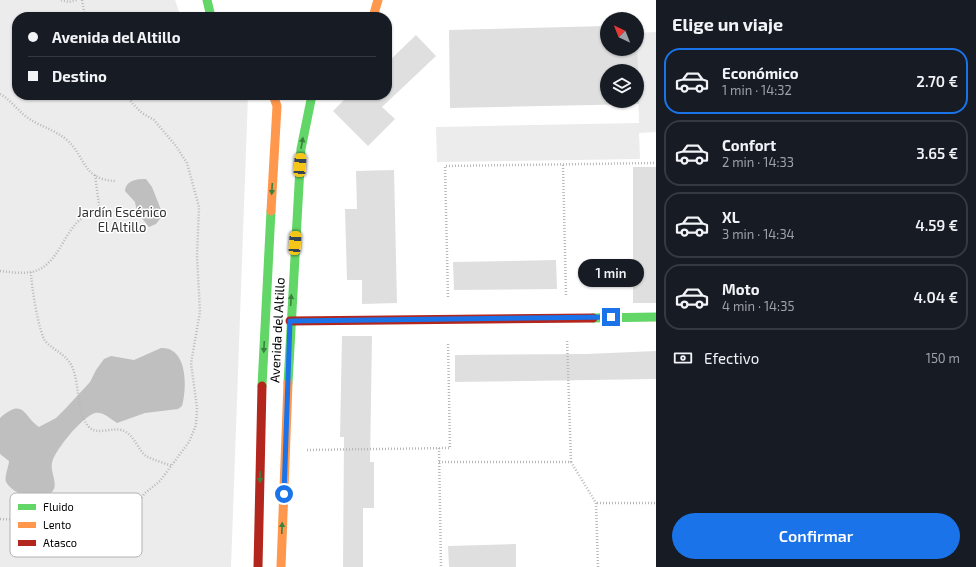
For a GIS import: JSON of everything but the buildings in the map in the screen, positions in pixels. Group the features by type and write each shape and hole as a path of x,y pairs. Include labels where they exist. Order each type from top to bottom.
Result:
{"street":[{"path":"207,0 210,12"},
{"path":"374,12 378,0"},
{"name":"Avenida del Altillo","path":"258,567 262,382 277,106 275,100"},
{"name":"Avenida del Altillo","path":"281,567 290,321 301,149 311,100"},
{"path":"290,321 656,317"}],"path":[{"path":"61,0 69,2 77,0"},
{"path":"82,0 84,12"},
{"path":"0,94 28,118 50,128 70,142 82,162 95,175 109,181 116,181"},
{"path":"131,100 142,113 154,120 176,146 187,163 199,207 197,256 200,312 191,363 197,408 196,425 190,442 160,482 142,497"},
{"path":"285,450 450,448 445,166 656,163"},
{"path":"563,165 571,462 596,503 598,567"},
{"path":"95,175 100,212"},
{"path":"0,272 31,272 43,267 59,252 69,232 77,223 87,216 100,212 115,211"},
{"path":"31,272 32,297 37,309 41,333 44,341 69,361 74,371 77,393 86,422 91,429 97,431 116,429 125,431 146,455 172,466"},
{"path":"439,448 441,567"},
{"path":"439,462 571,462"},
{"path":"596,503 656,503"},
{"path":"0,519 10,519"}],"green space":[{"name":"Jardín Escénico El Altillo","path":"0,0 175,0 179,12 12,12 12,100 248,100 231,567 0,567"},
{"path":"656,32 656,132 639,133 640,159 437,162 436,127 639,123 639,108 644,108 644,64 638,64 638,56 644,56 644,33"}],"shaded area":[{"path":"146,179 152,187 163,215 156,224 149,227 137,212 135,202 125,191 127,184 130,182"},
{"path":"161,348 170,349 176,354 181,361 184,370 185,389 182,406 178,409 145,413 117,423 103,414 95,413 76,427 63,443 54,458 52,467 55,486 52,492 19,493 10,487 6,482 9,461 0,454 0,418 14,409 19,409 22,410 39,427 56,418 66,408 90,382 104,359 111,356 134,360"}],"traffic: fast":[{"path":"207,0 210,12"},
{"path":"288,383 301,149 311,100"},
{"path":"262,386 271,211"},
{"path":"593,318 656,317"}],"traffic: slow":[{"path":"374,12 378,0"},
{"path":"271,211 277,106 275,100"},
{"path":"281,567 288,383"}],"traffic: jam":[{"path":"290,321 593,318"},
{"path":"258,567 262,386"}],"route":[{"path":"284,494 290,321 611,317"}]}
